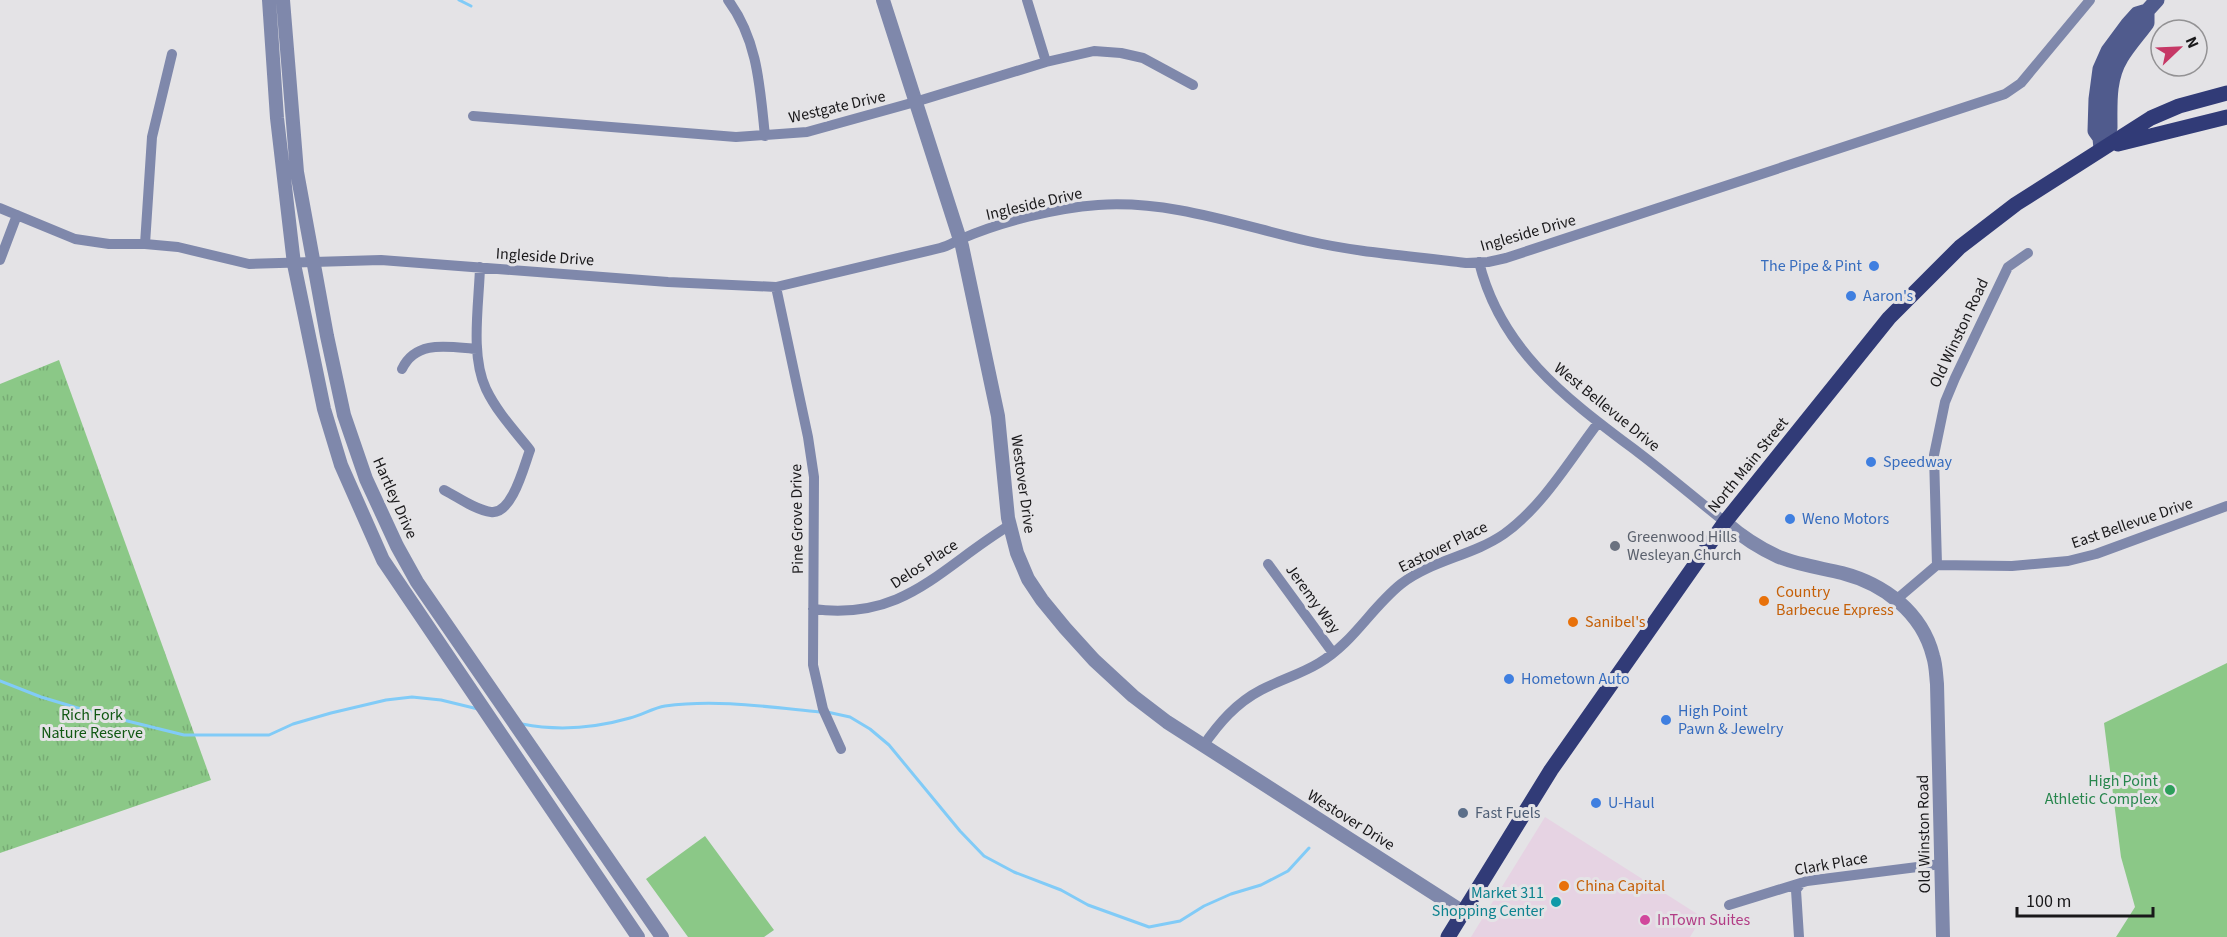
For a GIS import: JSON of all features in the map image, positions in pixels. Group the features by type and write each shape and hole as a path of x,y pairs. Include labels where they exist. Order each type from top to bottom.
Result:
{"main road":[{"path":"2153,3 2137,14 2128,24 2108,51 2100,69 2095,130 2101,143 2227,117"},
{"name":"North Main Street","path":"1448,937 1551,770 1725,522 1889,318 1960,247 2101,143 2179,106 2227,93"}],"street":[{"path":"269,0 277,118 294,264 324,410 341,465 383,560 638,937"},
{"name":"Hartley Drive","path":"283,0 297,172 344,415 366,478 397,546 417,582 662,937"},
{"path":"728,0 747,31 754,52 765,136"},
{"name":"Westover Drive","path":"883,0 960,239 998,416 1010,525 1017,553 1042,600 1094,660 1133,696 1167,722 1463,912"},
{"path":"1027,0 1047,62"},
{"name":"Ingleside Drive","path":"0,208 75,239 109,244 178,247 249,264 381,260 668,282 776,287 940,248 960,239 1054,212 1097,205 1136,204 1188,210 1336,247 1466,263 1479,262 1506,258 2005,94 2021,83 2090,0"},
{"name":"Westgate Drive","path":"473,116 736,137 807,132 1047,62 1094,51 1122,53 1143,58 1193,85"},
{"path":"145,244 152,136 172,54"},
{"path":"0,260 17,215"},
{"name":"Old Winston Road","path":"1937,565 1934,454 1945,402 2008,267 2028,253"},
{"name":"West Bellevue Drive","path":"1479,262 1483,279 1494,305 1528,359 1565,396 1725,522"},
{"path":"444,490 482,510 500,512 511,499 530,450 500,413 485,386 478,363 480,267"},
{"name":"Pine Grove Drive","path":"776,287 808,437 814,477 813,665 823,709 841,750"},
{"path":"402,369 411,355 427,347 477,349"},
{"name":"Eastover Place","path":"1203,746 1221,720 1242,702 1319,663 1333,653 1356,633 1383,601 1409,579 1503,534 1533,507 1598,423"},
{"name":"East Bellevue Drive","path":"1937,565 2012,566 2068,561 2096,554 2227,506"},
{"name":"Old Winston Road","path":"1725,522 1738,534 1780,558 1876,585 1897,599 1914,618 1926,637 1934,657 1937,684 1942,937"},
{"name":"Delos Place","path":"813,609 853,612 893,602 937,577 1010,525"},
{"name":"Jeremy Way","path":"1268,564 1333,653"},
{"path":"1897,599 1937,565"},
{"name":"Clark Place","path":"1729,905 1807,881 1941,864"},
{"path":"1799,937 1796,890 1801,884"}],"shaded area":[{"path":"1545,817 1702,917 1690,937 1471,937"}],"green space":[{"name":"Rich Fork Nature Reserve","path":"59,360 211,780 0,853 0,384"},
{"name":"High Point Athletic Complex","path":"2227,663 2227,937 2116,937 2135,907 2121,857 2104,723"},
{"path":"705,836 774,930 764,937 688,937 646,879"}],"waterway":[{"path":"459,0 471,6"},
{"path":"0,681 41,697 91,712 184,735 269,735 293,724 331,713 386,700 412,697 441,700 478,709"},
{"path":"522,724 563,728 590,726 630,718 661,707 704,703 742,704 820,712"},
{"path":"827,712 850,717 870,729 889,745 960,831 984,856 1014,872 1061,890 1088,905 1149,927 1180,921 1204,906 1231,894 1261,885 1288,871 1309,848"}],"place":[{"name":"The Pipe & Pint","path":"1874,266"},
{"name":"Aaron's","path":"1851,296"},
{"name":"Speedway","path":"1871,462"},
{"name":"Weno Motors","path":"1790,519"},
{"name":"Greenwood Hills Wesleyan Church","path":"1615,546"},
{"name":"Country Barbecue Express","path":"1764,601"},
{"name":"Sanibel's","path":"1573,622"},
{"name":"Hometown Auto","path":"1509,679"},
{"name":"High Point Pawn & Jewelry","path":"1666,720"},
{"name":"High Point Athletic Complex","path":"2170,790"},
{"name":"U-Haul","path":"1596,803"},
{"name":"Fast Fuels","path":"1463,813"},
{"name":"China Capital","path":"1564,886"},
{"name":"Market 311 Shopping Center","path":"1556,902"},
{"name":"InTown Suites","path":"1645,920"}]}
